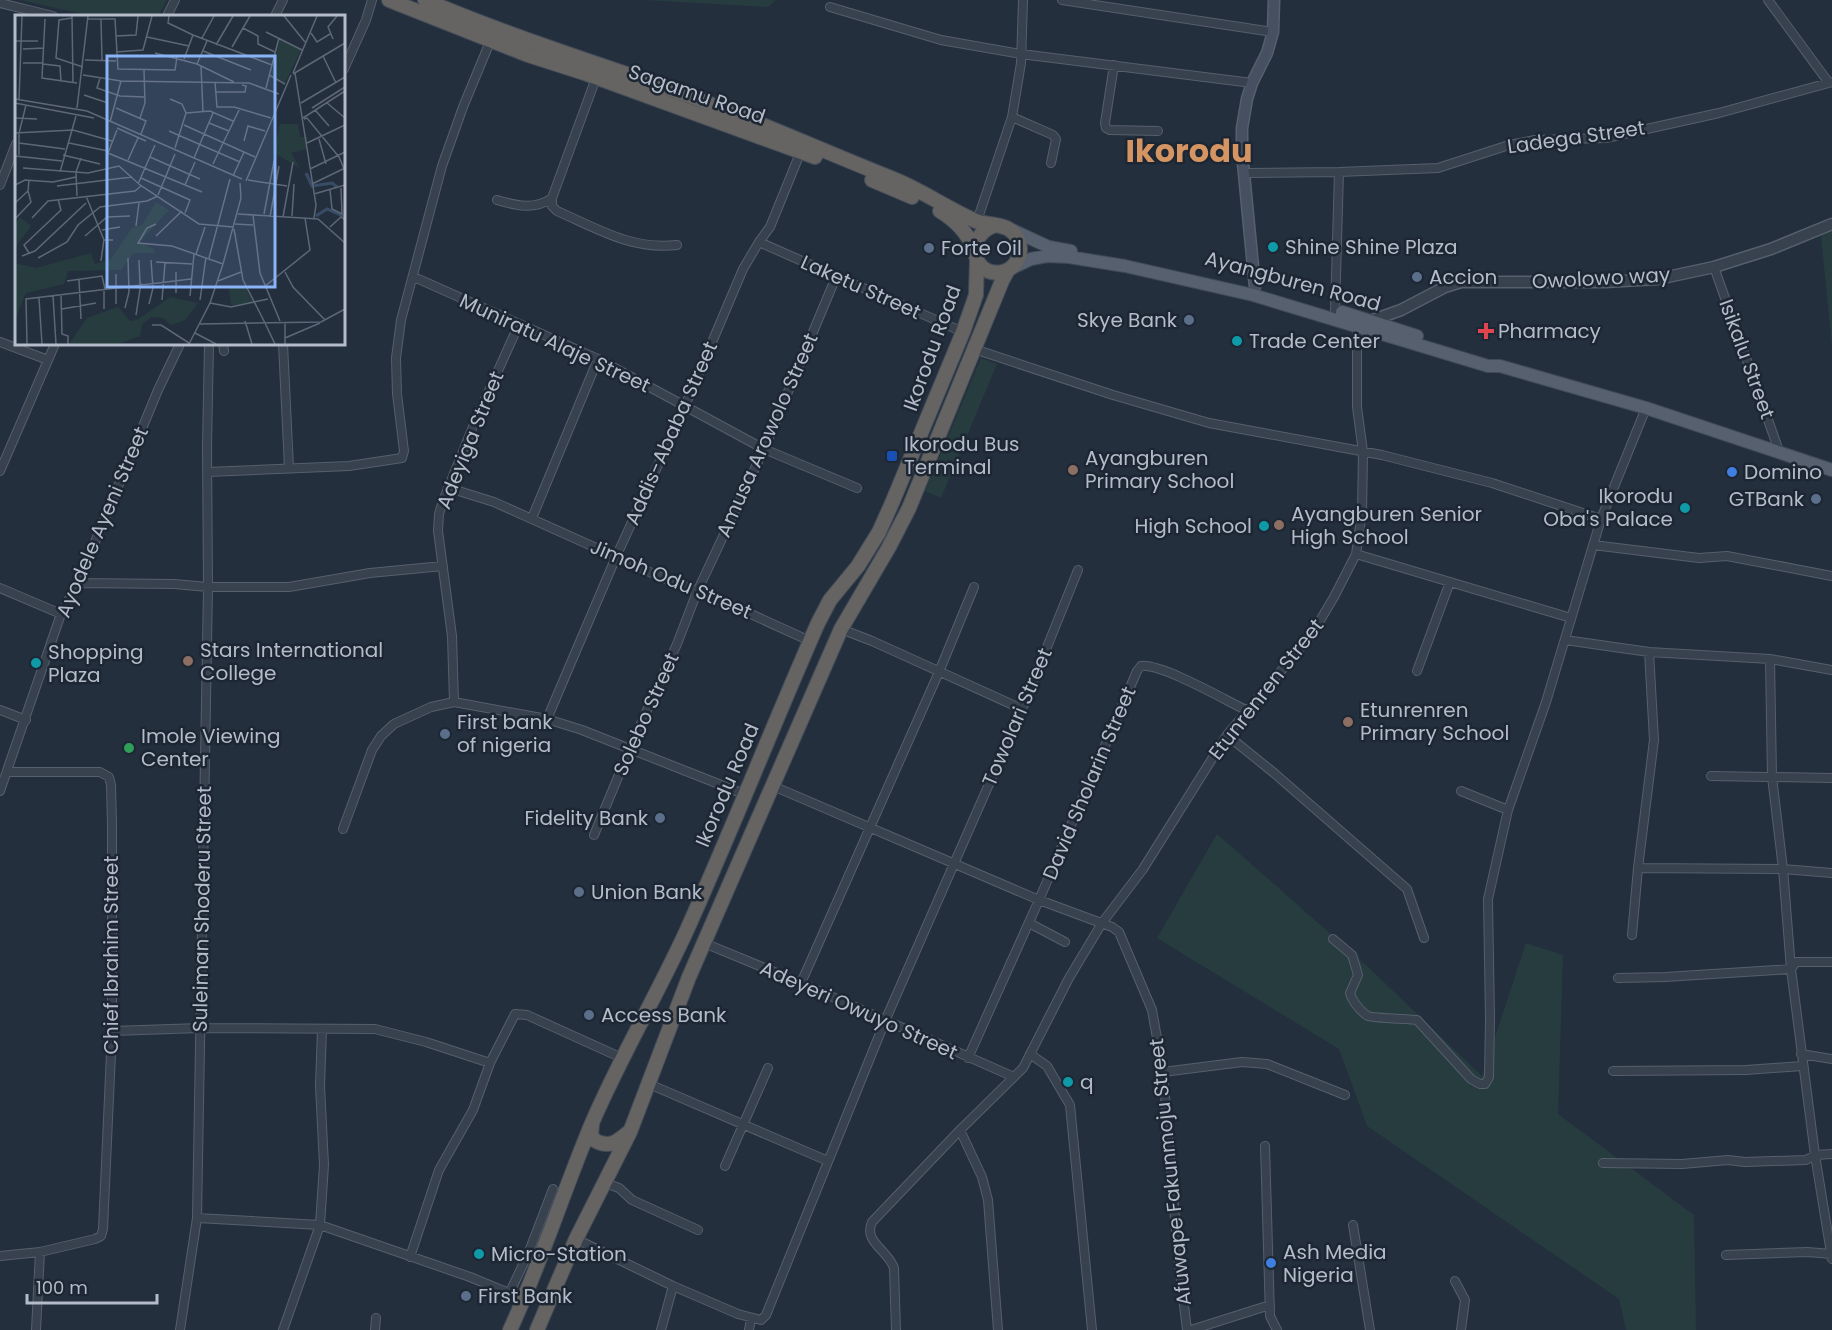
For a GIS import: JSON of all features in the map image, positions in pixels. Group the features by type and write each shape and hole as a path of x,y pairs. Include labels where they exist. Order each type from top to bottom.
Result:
{"highway":[{"name":"Sagamu Road","path":"389,0 691,97 898,181 977,221 993,226"},
{"name":"Sagamu Road","path":"425,0 493,34 596,78 801,151 931,205 952,218 970,240 976,254"},
{"path":"685,110 691,97"},
{"path":"993,226 1010,229 1016,235 1021,250 1019,258 1008,270 1001,272 988,270 976,254 980,234 993,226"},
{"name":"Ikorodu Road","path":"510,1330 592,1123 686,931 810,641 830,600 858,566 879,532 963,332 976,295 976,254"},
{"name":"Ikorodu Road","path":"537,1330 576,1239 630,1132 704,943 841,628 889,547 909,508 1008,270"},
{"path":"592,1123 591,1134 594,1140 606,1145 611,1145 630,1132"}],"main road":[{"path":"1255,287 1242,128 1252,83 1267,53 1273,32 1274,0"},
{"path":"1010,229 1070,254"},
{"path":"1008,270 1031,259 1070,254"},
{"name":"Ayangburen Road","path":"1070,254 1126,260 1255,287 1489,358 1500,366"},
{"name":"Ayangburen Road","path":"1070,254 1253,295 1488,366 1500,366 1646,408 1832,470"}],"street":[{"path":"168,15 175,0"},
{"path":"276,15 283,0"},
{"path":"345,67 366,20 372,0"},
{"path":"977,221 1012,117 1021,54 1023,0"},
{"path":"1062,0 1273,32"},
{"path":"1768,0 1830,83"},
{"path":"0,3 49,15"},
{"path":"830,7 941,40 1021,54 1252,83"},
{"path":"208,472 350,466 402,458 404,451 396,357 401,320 449,145 493,34"},
{"path":"1114,64 1106,128 1158,131"},
{"path":"596,78 552,198 552,206 557,211 604,233 653,247 677,245"},
{"name":"Ladega Street","path":"1245,173 1438,168 1509,145 1535,140 1606,138 1719,114 1830,83"},
{"path":"1012,117 1053,135 1056,139 1051,163"},
{"path":"0,185 15,147"},
{"name":"Addis-Ababa Street","path":"547,719 743,269 770,228 801,151"},
{"path":"1335,310 1339,172"},
{"path":"497,200 531,207 542,206 552,198"},
{"name":"Owolowo way","path":"1370,321 1401,310 1445,287 1461,282 1605,282 1658,279 1714,267 1772,249 1832,224"},
{"name":"Laketu Street","path":"759,242 963,332"},
{"name":"Isikalu Street","path":"1714,267 1779,451"},
{"name":"Muniratu Alaje Street","path":"414,277 598,359 764,449 857,488"},
{"name":"Amusa Arowolo Street","path":"697,592 764,449 836,277"},
{"name":"Adeyiga Street","path":"454,702 452,636 438,531 439,514 479,413 519,324"},
{"name":"Etunrenren Street","path":"896,1330 894,1268 891,1260 871,1238 869,1230 872,1222 1023,1068 1069,978 1102,923 1143,869 1227,735 1312,634 1356,554 1362,513 1363,452 1357,407 1357,326"},
{"path":"0,342 48,360"},
{"path":"0,471 55,345"},
{"name":"Ayodele Ayeni Street","path":"0,791 61,614 78,583 158,390 180,345"},
{"name":"Suleiman Shoderu Street","path":"180,1330 197,1218 208,587 209,345"},
{"path":"283,345 289,468"},
{"path":"974,349 1103,392 1209,423 1382,455 1492,483 1601,519"},
{"path":"531,518 598,359"},
{"path":"1333,939 1352,955 1358,975 1350,993 1352,1000 1365,1013 1375,1017 1417,1020 1471,1079 1485,1084 1489,1077 1490,1031 1488,899 1508,810 1565,640 1601,519 1646,408"},
{"name":"Jimoh Odu Street","path":"449,488 494,502 810,641"},
{"path":"1593,545 1699,558 1727,556 1832,576"},
{"path":"1356,554 1571,618"},
{"path":"78,583 208,587 289,586 370,573 443,566"},
{"name":"Towolari Street","path":"751,1319 761,1320 766,1315 885,1021 1022,710 1078,570"},
{"path":"1417,671 1450,582"},
{"path":"801,983 939,672 974,586"},
{"path":"0,588 61,614"},
{"name":"Solebo Street","path":"594,835 677,644 697,592"},
{"path":"841,628 1022,710"},
{"path":"1565,640 1649,652 1770,659 1832,670"},
{"path":"1632,934 1654,740 1649,652"},
{"path":"1726,1255 1807,1252 1832,1255 1802,1066 1791,969 1783,869 1772,777 1770,659"},
{"name":"David Sholarin Street","path":"968,1058 1029,923 1137,671 1141,666 1148,665 1163,670 1246,710"},
{"path":"343,829 372,750 381,736 394,724 431,707 454,702 547,719 630,748 744,794"},
{"path":"0,710 26,720"},
{"path":"1227,735 1407,889 1424,938"},
{"name":"Chief Ibrahim Street","path":"8,772 100,772 109,777 111,785 112,1031 103,1229 101,1236 95,1239 40,1252"},
{"path":"1711,776 1832,778"},
{"path":"773,786 1039,900 1102,923"},
{"path":"1461,791 1508,810"},
{"path":"1638,868 1783,869 1832,873"},
{"path":"1029,923 1065,942"},
{"name":"Afuwape Fakunmoju Street","path":"1102,923 1119,932 1152,1010 1163,1072 1178,1256 1189,1330"},
{"name":"Adeyeri Owuyo Street","path":"704,943 1014,1077"},
{"path":"1618,978 1791,969 1797,962 1832,962"},
{"path":"410,1257 439,1170 473,1110 490,1063 515,1014 520,1013 622,1058"},
{"path":"112,1031 200,1028 375,1029 426,1042 490,1063"},
{"path":"283,1330 320,1225 324,1166 320,1086 322,1029"},
{"path":"1030,1054 1047,1066 1070,1105 1092,1330"},
{"path":"1801,1054 1832,1059"},
{"path":"1163,1072 1242,1062 1267,1064 1345,1095"},
{"path":"1612,1071 1746,1070 1802,1066"},
{"path":"725,1166 768,1068"},
{"path":"649,1084 828,1161"},
{"path":"960,1130 982,1177 988,1200 998,1330"},
{"path":"1265,1146 1270,1316 1277,1330"},
{"path":"1603,1163 1682,1164 1728,1160 1746,1162 1806,1160 1815,1155 1832,1154"},
{"path":"605,1183 619,1188 632,1200 698,1230"},
{"path":"509,1294 528,1254 553,1189"},
{"path":"197,1218 320,1225 470,1277 524,1299"},
{"path":"1353,1225 1370,1330"},
{"path":"576,1239 673,1286 751,1319 749,1330"},
{"path":"0,1256 40,1252 36,1330"},
{"path":"1455,1281 1465,1299 1461,1330"},
{"path":"661,1330 673,1286"},
{"path":"1189,1330 1270,1305"},
{"path":"375,1330 376,1318"}],"green space":[{"path":"21,0 167,0 159,15 87,15"},
{"path":"645,0 776,0 768,7"},
{"path":"1832,230 1832,346 1821,236"},
{"path":"981,358 997,364 941,498 925,491"},
{"path":"1217,834 1366,965 1482,1076 1526,943 1563,955 1558,1114 1694,1215 1696,1330 1626,1330 1619,1299 1367,1126 1339,1049 1157,938"}],"place":[{"name":"Shine Shine Plaza","path":"1273,247"},
{"name":"Forte Oil","path":"929,248"},
{"name":"Accion","path":"1417,277"},
{"name":"Skye Bank","path":"1189,320"},
{"name":"Pharmacy","path":"1486,331"},
{"name":"Trade Center","path":"1237,341"},
{"name":"Ikorodu Bus Terminal","path":"892,456"},
{"name":"Ayangburen Primary School","path":"1073,470"},
{"name":"Domino","path":"1732,472"},
{"name":"GTBank","path":"1816,499"},
{"name":"Ikorodu Oba's Palace","path":"1685,508"},
{"name":"Ayangburen Senior High School","path":"1279,525"},
{"name":"High School","path":"1264,526"},
{"name":"Stars International College","path":"188,661"},
{"name":"Shopping Plaza","path":"36,663"},
{"name":"Etunrenren Primary School","path":"1348,722"},
{"name":"First bank of nigeria","path":"445,734"},
{"name":"Imole Viewing Center","path":"129,748"},
{"name":"Fidelity Bank","path":"660,818"},
{"name":"Union Bank","path":"579,892"},
{"name":"Access Bank","path":"589,1015"},
{"name":"q","path":"1068,1082"},
{"name":"Micro-Station","path":"479,1254"},
{"name":"Ash Media Nigeria","path":"1271,1263"},
{"name":"First Bank","path":"466,1296"}],"district":[{"name":"Ikorodu","path":"1189,151"}]}
